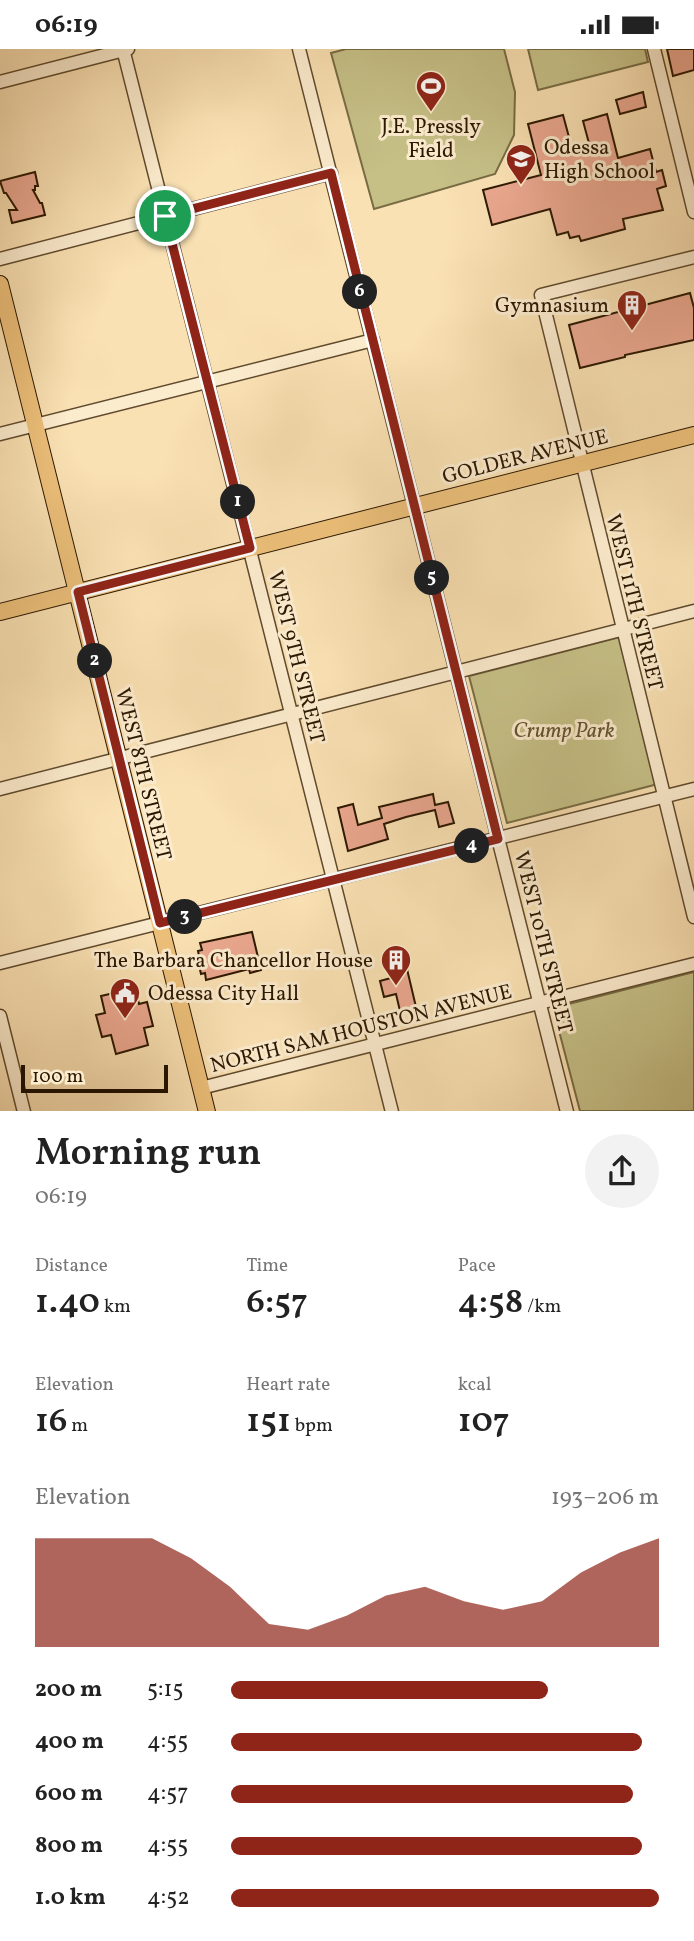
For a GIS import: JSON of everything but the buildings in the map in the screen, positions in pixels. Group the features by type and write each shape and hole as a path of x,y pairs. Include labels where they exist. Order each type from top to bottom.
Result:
{"main road":[{"name":"WEST 8TH STREET","path":"0,284 207,1111"},
{"name":"GOLDER AVENUE","path":"0,612 694,435"}],"street":[{"path":"0,82 125,49"},
{"name":"WEST 9TH STREET","path":"125,49 392,1111"},
{"name":"WEST 10TH STREET","path":"299,49 567,1111"},
{"path":"654,49 694,212"},
{"path":"0,259 331,173"},
{"name":"WEST 11TH STREET","path":"694,257 541,295 694,917"},
{"path":"0,434 373,340"},
{"path":"0,789 694,611"},
{"path":"0,963 694,789"},
{"name":"NORTH SAM HOUSTON AVENUE","path":"201,1088 694,964"},
{"path":"0,1016 24,1111"}],"green space":[{"name":"J.E. Pressly Field","path":"346,49 504,49 515,92 514,135 495,174 374,209 331,53"},
{"path":"528,49 645,49 648,62 538,90"},
{"name":"Crump Park","path":"620,637 658,784 507,823 469,676"},
{"path":"694,972 694,1111 580,1111 553,1008"}],"place":[{"name":"J.E. Pressly Field","path":"431,113"},
{"name":"Odessa High School","path":"521,186"},
{"name":"Gymnasium","path":"632,332"},
{"name":"The Barbara Chancellor House","path":"396,987"},
{"name":"Odessa City Hall","path":"125,1020"}],"route":[{"path":"331,173 498,839 160,923 78,592 250,548 165,216 331,173"}]}
